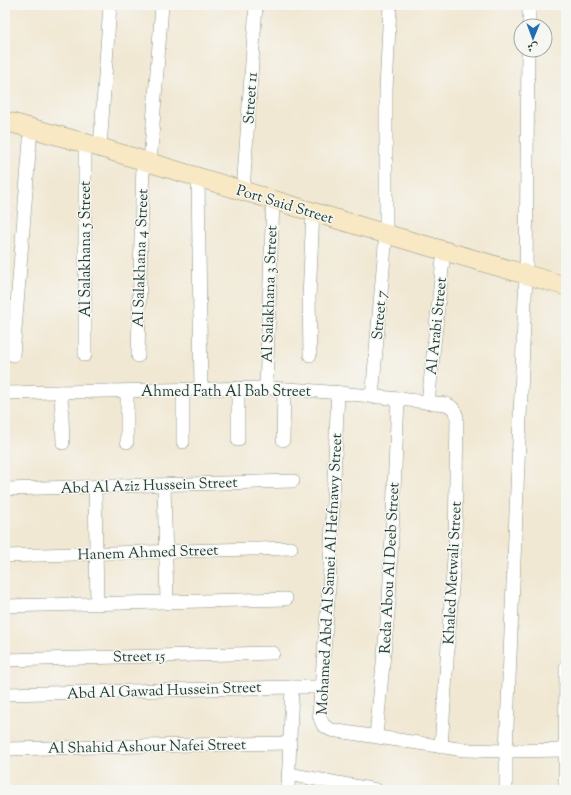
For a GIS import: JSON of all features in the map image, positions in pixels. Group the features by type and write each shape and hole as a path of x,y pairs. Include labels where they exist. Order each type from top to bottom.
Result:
{"main road":[{"name":"Port Said Street","path":"5,121 566,286"}],"street":[{"name":"Al Salakhana 5 Street","path":"85,355 92,146 110,5"},
{"name":"Al Salakhana 4 Street","path":"138,356 146,162 162,5"},
{"name":"Street 11","path":"243,191 256,5"},
{"name":"Street 7","path":"372,397 386,234 386,90 390,5"},
{"path":"529,5 529,18"},
{"path":"506,790 506,751 526,274 528,58"},
{"path":"13,356 31,128"},
{"path":"198,178 201,389"},
{"name":"Al Salakhana 3 Street","path":"266,388 273,200"},
{"path":"310,355 309,297 313,212"},
{"name":"Al Arabi Street","path":"428,403 444,250"},
{"path":"238,388 238,440"},
{"name":"Ahmed Fath Al Bab Street","path":"5,393 266,388 338,392 398,400 446,404"},
{"path":"283,440 284,389"},
{"path":"183,390 183,442"},
{"path":"127,391 127,442"},
{"path":"61,392 63,444"},
{"name":"Mohamed Abd Al Samei Al Hefnawy Street","path":"338,392 329,588 319,715 323,725 331,730 441,747 488,751 566,750"},
{"name":"Reda Abou Al Deeb Street","path":"376,736 388,617 398,400"},
{"name":"Khaled Metwali Street","path":"441,747 455,542 457,425 456,411 446,404"},
{"name":"Abd Al Aziz Hussein Street","path":"5,489 293,481"},
{"path":"164,485 167,603"},
{"path":"95,487 97,604"},
{"name":"Hanem Ahmed Street","path":"5,556 291,548"},
{"path":"5,606 286,600"},
{"name":"Street 15","path":"5,660 273,653"},
{"path":"565,790 566,667"},
{"path":"288,790 292,687"},
{"name":"Abd Al Gawad Hussein Street","path":"5,694 292,687 322,688"},
{"name":"Al Shahid Ashour Nafei Street","path":"5,749 290,743"},
{"path":"288,774 376,790"}]}
